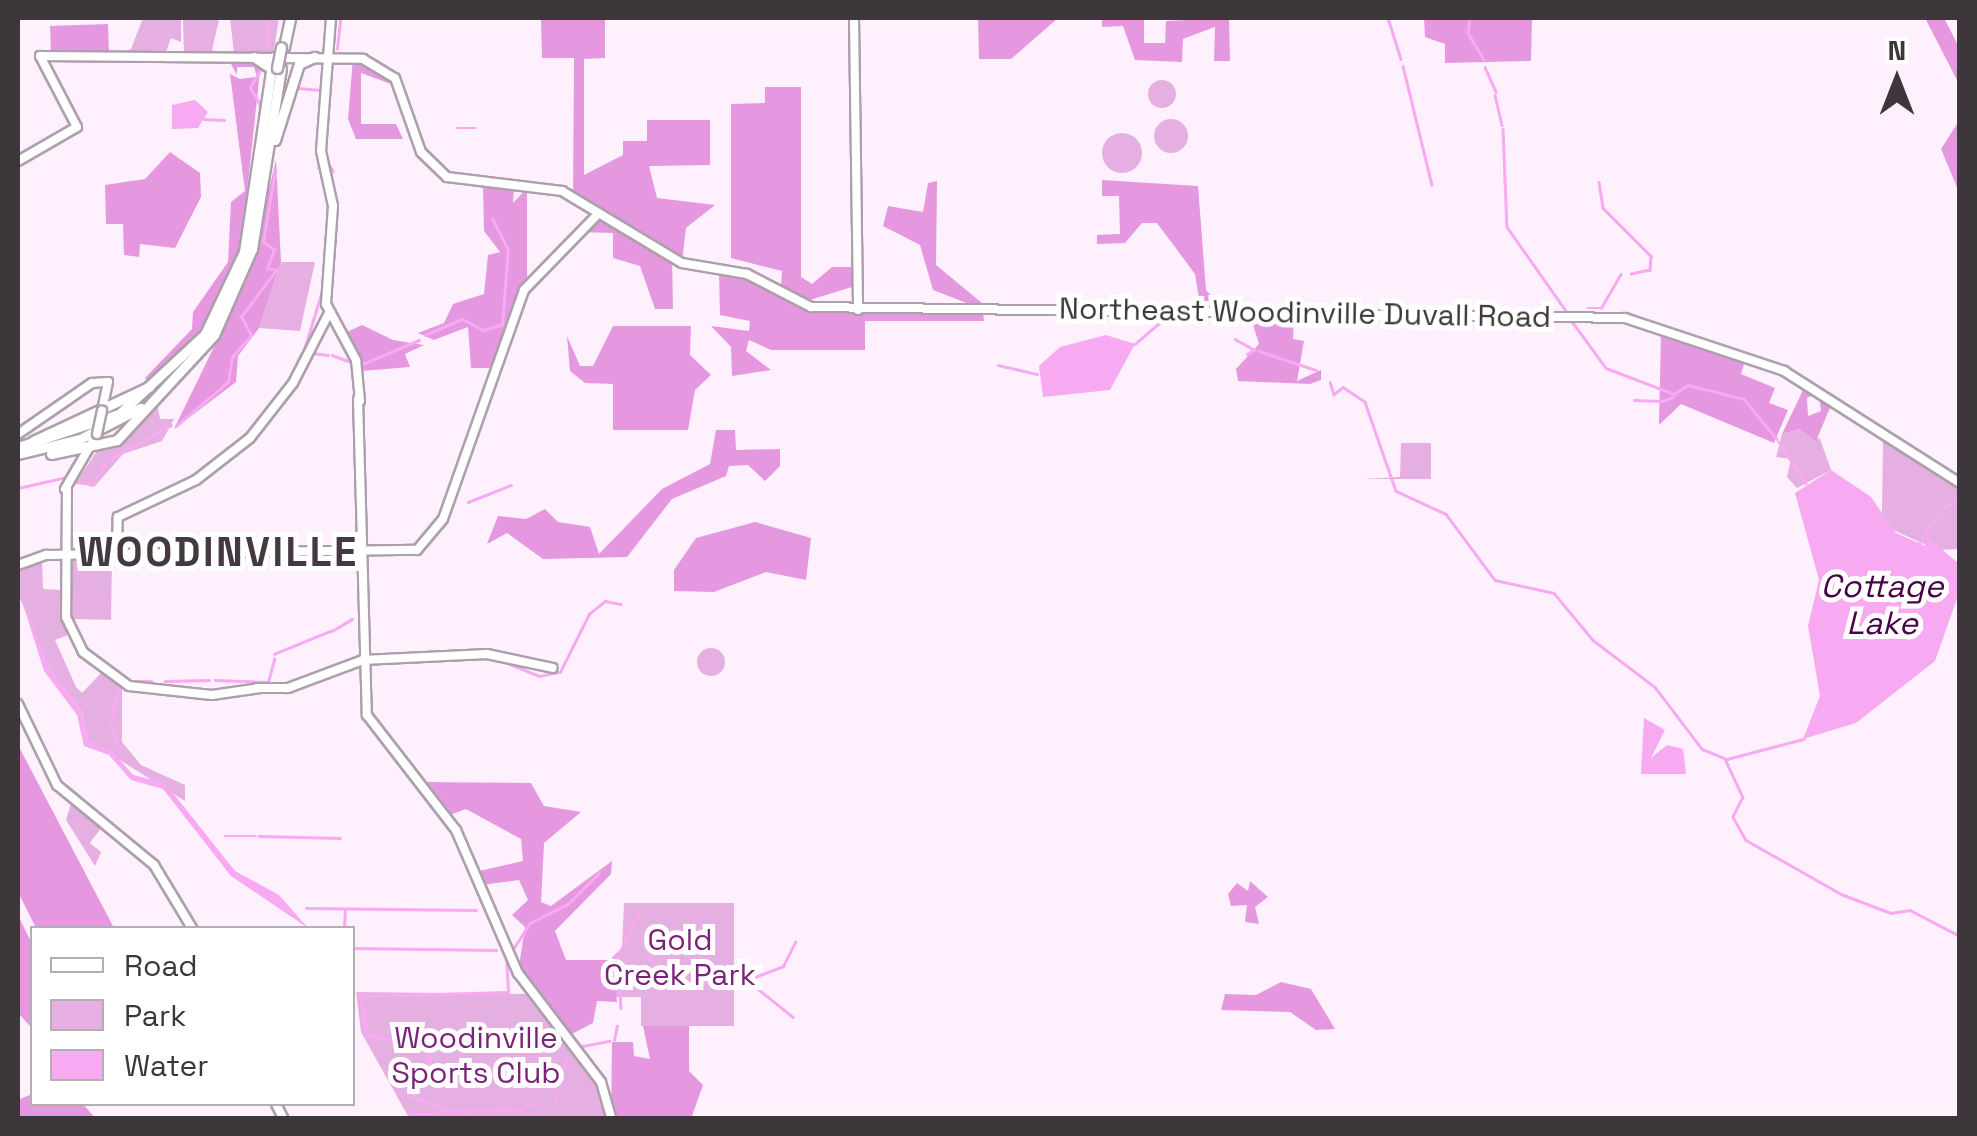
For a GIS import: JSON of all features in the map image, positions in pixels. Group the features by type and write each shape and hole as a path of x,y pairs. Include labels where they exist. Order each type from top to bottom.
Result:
{"highway":[{"path":"50,454 117,440 229,308 261,178 275,65 288,18"},
{"path":"254,57 275,65"},
{"path":"18,451 105,421 187,358 236,278 261,178 296,76 298,58"},
{"path":"296,76 314,58"},
{"path":"18,451 120,401 187,358"},
{"path":"107,388 120,401"},
{"path":"18,451 97,432 162,391"},
{"path":"18,451 78,451 74,475"}],"main road":[{"path":"331,18 321,151 329,313 356,360 367,715 456,830 524,985 601,1082 611,1115"},
{"path":"854,18 858,310"},
{"path":"18,161 76,127 40,56 254,57"},
{"name":"Northeast Woodinville Duvall Road","path":"275,65 298,58 363,59 395,78 421,152 441,173 548,186 691,267 747,274 812,307 1625,318 1784,371 1960,482"},
{"path":"18,565 68,556 409,554 434,536 525,288 599,213"},
{"path":"117,556 118,516 191,483 250,438 293,383 329,313"},
{"path":"88,384 107,388 94,444 74,475 67,537 70,634 116,680 211,690 260,688 363,660 492,654 554,668"},
{"path":"88,384 102,388 102,408"},
{"path":"18,434 43,425 88,384"},
{"path":"18,704 51,777 154,866 191,926"}],"green space":[{"path":"143,18 181,18 181,42 171,38 165,55 114,55 131,49"},
{"path":"230,18 279,18 273,55 234,53"},
{"path":"183,20 219,20 212,50 224,54 184,55"},
{"path":"1162,80 1172,84 1176,94 1172,104 1162,108 1152,104 1148,94 1152,84"},
{"path":"1171,119 1183,124 1188,136 1183,148 1171,153 1159,148 1154,136 1159,124"},
{"path":"1122,133 1136,139 1142,153 1136,167 1122,173 1108,167 1102,153 1108,139"},
{"path":"281,262 315,262 300,331 259,328"},
{"path":"157,403 160,419 174,419 162,441 123,454 95,486 75,484 97,451 120,442"},
{"path":"1800,429 1820,439 1831,470 1797,488 1787,477 1791,459 1776,457 1782,434"},
{"path":"1883,438 1959,487 1959,549 1937,550 1891,529 1882,514"},
{"path":"1401,443 1431,443 1431,479 1362,479 1400,477"},
{"path":"42,559 43,589 63,590 68,635 55,640 76,687 82,693 102,672 122,686 122,742 141,765 185,785 185,801 88,740 82,711 51,671 18,594 20,566"},
{"path":"71,561 112,562 111,620 70,619"},
{"path":"711,648 721,652 725,662 721,672 711,676 701,672 697,662 701,652"},
{"path":"71,804 101,828 90,843 101,852 95,866 66,820"},
{"name":"Gold Creek Park","path":"624,903 734,903 734,1026 641,1026 641,997 616,997 612,957 622,948"},
{"name":"Woodinville Sports Club","path":"356,992 526,994 600,1084 609,1118 408,1116 361,1032"}],"shaded area":[{"path":"541,18 605,18 605,58 584,59 584,175 623,155 623,141 647,141 647,120 710,120 710,165 649,166 657,198 715,205 686,228 682,263 672,258 673,309 655,309 640,266 613,258 613,233 578,232 598,213 573,198 574,58 542,58"},
{"path":"978,18 1058,18 1011,59 979,59"},
{"path":"1102,18 1144,18 1144,43 1165,43 1166,21 1229,18 1230,61 1214,61 1215,27 1183,39 1182,62 1135,60 1123,26 1102,27"},
{"path":"1424,18 1532,18 1531,61 1445,63 1445,44 1425,37"},
{"path":"1925,18 1944,18 1959,47 1959,84"},
{"path":"108,24 109,55 51,57 50,26"},
{"path":"353,58 378,65 402,88 361,73 361,124 396,124 403,139 356,139 348,119"},
{"path":"261,61 241,249 198,341 150,384 145,378 192,329 193,312 228,262 231,202 245,191 230,74 240,79 257,77 254,67 237,67 237,75 231,64"},
{"path":"765,87 801,87 801,277 812,284 832,267 856,267 852,287 800,303 977,307 933,290 920,245 883,226 888,206 923,212 928,183 937,181 936,265 982,303 984,321 865,321 865,350 771,350 749,340 746,351 771,370 732,376 731,347 711,326 749,331 750,321 720,315 719,270 781,288 782,271 731,258 731,104 765,103"},
{"path":"1959,121 1959,192 1941,149"},
{"path":"170,152 200,173 201,197 175,248 140,244 139,257 124,255 123,224 106,224 105,185 145,179"},
{"path":"276,160 281,262 259,328 238,356 236,382 174,429 248,277"},
{"path":"1102,180 1198,186 1206,290 1225,311 1189,307 1199,298 1195,274 1157,223 1142,223 1125,243 1097,244 1097,235 1120,234 1119,196 1102,196"},
{"path":"483,186 514,187 513,203 527,188 527,279 491,368 471,368 468,327 434,340 418,333 444,323 453,304 484,294 488,255 500,252 484,231"},
{"path":"1250,315 1294,317 1293,339 1304,341 1297,381 1321,370 1321,380 1310,384 1238,381 1236,369 1259,344"},
{"path":"362,325 393,340 424,345 405,354 410,367 362,371 347,332"},
{"path":"613,326 691,326 690,355 711,375 695,390 688,430 613,430 613,384 585,383 570,371 567,336 580,366 593,366"},
{"path":"1661,332 1745,361 1741,374 1775,388 1769,403 1788,410 1774,443 1681,404 1659,425"},
{"path":"1805,386 1818,393 1807,398 1808,416 1821,411 1819,394 1832,403 1816,441 1800,429 1782,434"},
{"path":"716,430 735,430 736,450 780,449 780,466 765,481 748,465 729,466 726,476 672,499 627,557 543,559 507,533 487,544 498,516 526,519 545,509 558,522 590,527 599,554 662,489 710,464"},
{"path":"755,522 811,538 806,580 766,572 714,592 674,591 674,570 696,538"},
{"path":"18,745 113,926 35,926 18,892"},
{"path":"418,782 531,783 544,806 581,812 544,843 541,902 551,906 612,861 611,874 555,931 566,960 613,960 617,1002 597,1001 593,1023 566,1037 518,973 525,927 512,915 528,900 519,880 480,885 475,872 523,861 521,839 466,809 447,816"},
{"path":"1250,881 1268,897 1255,907 1259,924 1245,922 1247,905 1231,906 1228,894 1237,883 1248,891"},
{"path":"18,915 30,940 30,1026 18,1013"},
{"path":"1281,982 1311,989 1335,1029 1316,1030 1290,1012 1221,1010 1225,994 1256,995"},
{"path":"643,1026 689,1026 689,1071 703,1085 692,1116 611,1118 612,1042 633,1042 634,1056 650,1059"},
{"path":"30,1095 30,1106 85,1106 95,1118 18,1118 18,1100"}],"water":[{"path":"195,100 208,112 198,128 172,129 172,105"},
{"path":"1106,335 1135,344 1110,390 1043,397 1039,366 1060,347"},
{"name":"Cottage Lake","path":"1831,470 1871,497 1896,533 1925,546 1927,537 1958,563 1959,593 1935,661 1856,723 1803,739 1820,696 1808,626 1819,580 1795,493"},
{"path":"18,588 51,671 82,711 88,740 113,752 133,775 165,783 235,871 279,895 306,926 231,876 163,789 131,780 109,755 84,746 77,715 44,671"},
{"path":"1644,718 1665,730 1651,758 1667,745 1683,749 1686,774 1641,774"}],"waterway":[{"path":"266,52 269,18"},
{"path":"337,49 340,18"},
{"path":"1388,18 1401,59"},
{"path":"1470,18 1468,33 1484,60"},
{"path":"334,19 334,31"},
{"path":"256,149 260,105 250,88 262,66"},
{"path":"1403,66 1432,185"},
{"path":"1485,67 1496,92"},
{"path":"298,88 321,90"},
{"path":"1495,95 1502,125"},
{"path":"204,119 224,120"},
{"path":"457,128 476,128"},
{"path":"1503,129 1507,227 1567,312"},
{"path":"329,164 333,171"},
{"path":"176,426 228,382 232,357 251,335 241,317 276,270 267,269 274,250 263,242 275,170"},
{"path":"1599,182 1603,208 1651,256 1650,270 1631,274"},
{"path":"425,335 462,319 484,330 502,324 508,250 492,219"},
{"path":"1588,308 1601,308 1621,274"},
{"path":"304,350 324,284"},
{"path":"1135,344 1167,316"},
{"path":"1571,320 1606,368 1674,394 1688,385 1744,399 1777,439"},
{"path":"1235,339 1255,350"},
{"path":"363,364 419,340"},
{"path":"296,365 304,350"},
{"path":"1247,354 1252,351"},
{"path":"1259,351 1316,370"},
{"path":"312,353 328,355"},
{"path":"332,355 351,362"},
{"path":"998,365 1037,374"},
{"path":"1330,382 1334,394 1343,387 1365,402 1396,491 1446,514 1495,580 1554,593 1593,640 1655,687 1702,749 1727,759"},
{"path":"1662,401 1673,397"},
{"path":"1634,400 1660,401"},
{"path":"75,480 92,485 107,461 171,425"},
{"path":"1779,442 1806,483"},
{"path":"18,488 67,477"},
{"path":"468,502 511,485"},
{"path":"1919,543 1943,508 1960,500"},
{"path":"505,662 539,676 560,672 589,614 605,601 621,604"},
{"path":"332,631 352,619"},
{"path":"274,654 330,631"},
{"path":"475,658 493,659"},
{"path":"215,680 268,682 274,659"},
{"path":"165,681 209,680"},
{"path":"133,681 152,681"},
{"path":"119,747 110,722 120,687"},
{"path":"1727,759 1803,739"},
{"path":"1726,761 1743,797 1733,817 1746,840 1841,894 1891,913 1910,910 1960,936"},
{"path":"225,836 256,836"},
{"path":"259,836 340,838"},
{"path":"513,949 530,923 568,904 599,873"},
{"path":"306,908 476,910"},
{"path":"344,926 345,910"},
{"path":"620,952 639,912"},
{"path":"747,980 783,966 795,942"},
{"path":"355,948 496,950"},
{"path":"448,1111 412,1097 430,1067 428,1049 367,1035 360,996 508,992 506,954"},
{"path":"649,957 675,985 747,980 793,1017"},
{"path":"618,958 621,1008"},
{"path":"622,971 632,964"},
{"path":"614,1040 617,1026"},
{"path":"578,1047 609,1041"},
{"path":"559,1082 567,1058"},
{"path":"555,1101 559,1093"},
{"path":"526,1105 536,1105"},
{"path":"442,1112 523,1109"},
{"path":"409,1114 436,1113"}],"district":[{"name":"WOODINVILLE","path":"218,553"}]}
